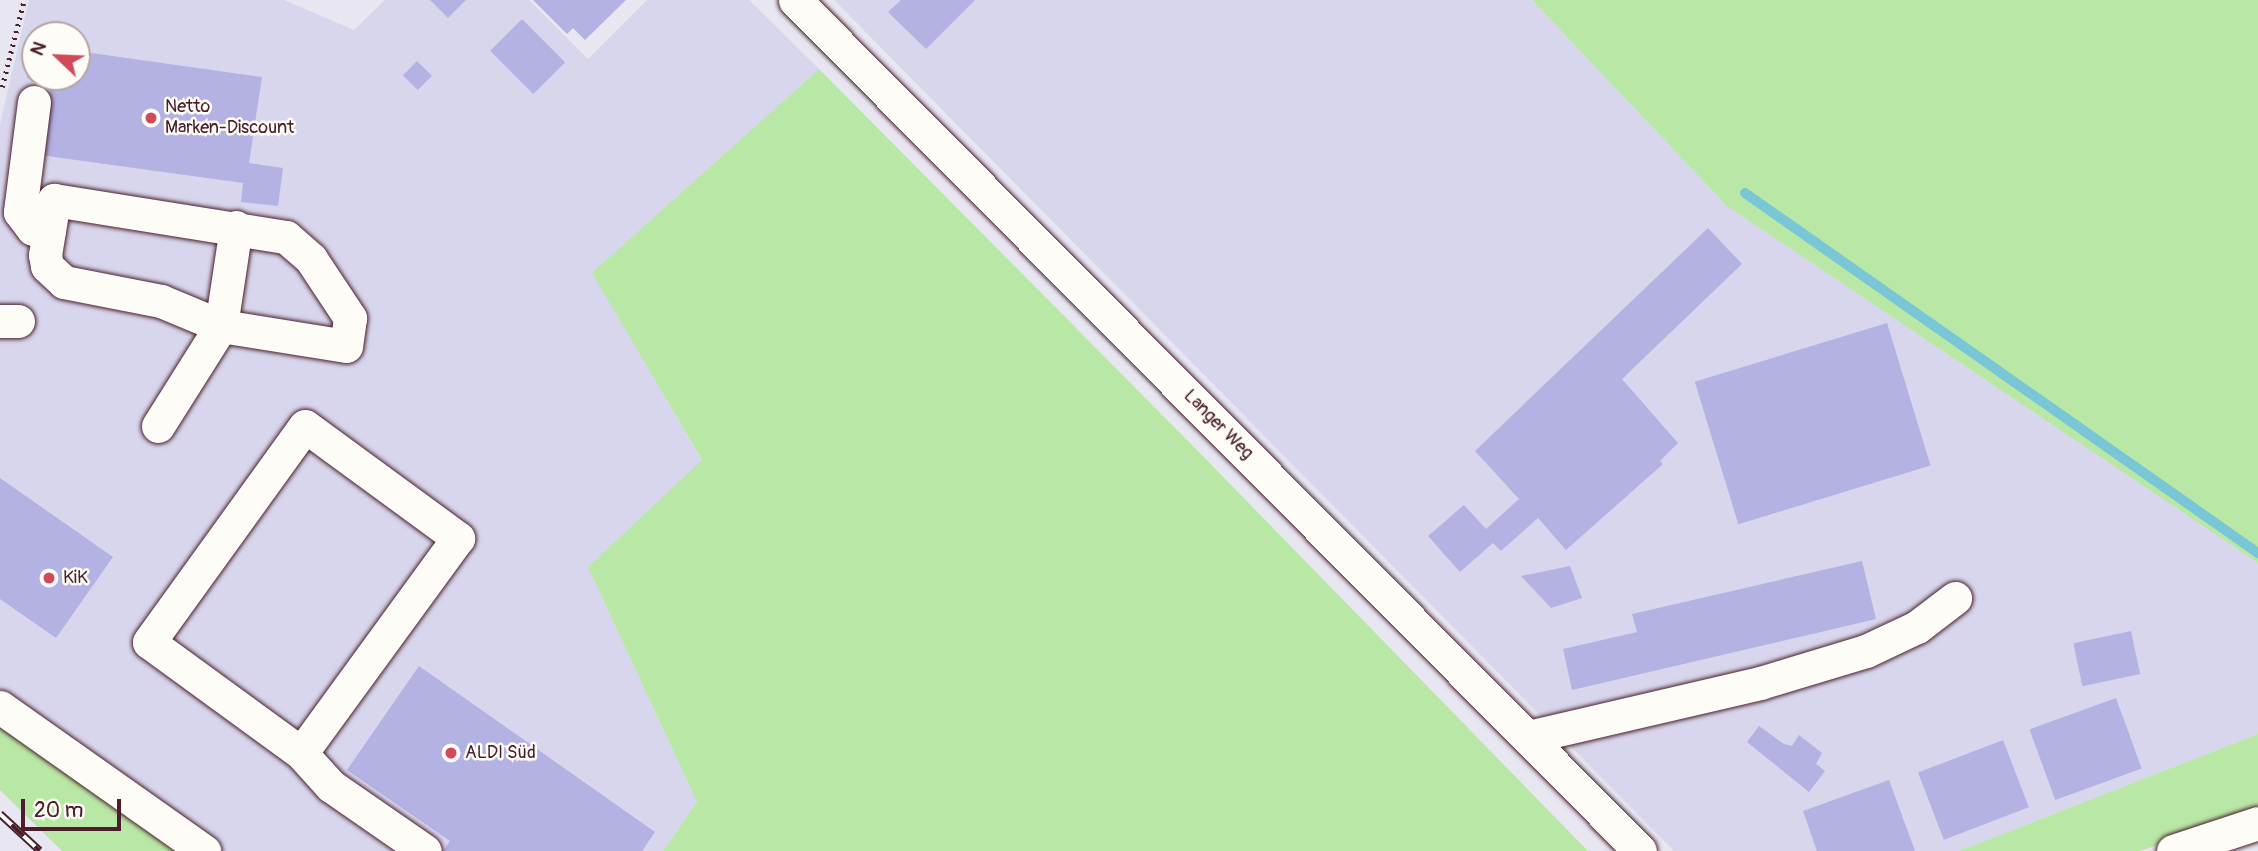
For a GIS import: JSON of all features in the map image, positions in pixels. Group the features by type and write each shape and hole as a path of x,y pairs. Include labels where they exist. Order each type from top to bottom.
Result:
{"street":[{"name":"Langer Weg","path":"795,0 1640,851"},
{"path":"34,102 20,212 33,229 49,232"},
{"path":"54,200 279,234 304,250 350,318 346,346 221,326 161,301 64,282 47,266 49,232 54,200"},
{"path":"158,426 221,326 236,227"},
{"path":"301,753 458,538 306,426 149,642 301,753 331,786 425,851"},
{"path":"1528,737 1760,683 1866,651 1917,627 1955,598"},
{"path":"0,707 204,851"},
{"path":"2173,851 2258,823"}],"path":[{"path":"0,96 24,0"}],"shaded area":[{"path":"29,0 284,0 354,30 385,0 529,0 588,59 647,0 749,0 819,69 593,273 702,461 588,567 697,802 663,851 216,851 0,701 0,124 21,34 21,91 91,91 91,21 24,21"},
{"path":"834,0 1532,0 1727,206 2258,563 2258,734 1959,851 1674,851"}],"green space":[{"path":"1532,0 2258,0 2258,563 1727,206"},
{"path":"819,69 1194,447 1588,851 663,851 697,802 588,567 702,460 592,273"},
{"path":"0,717 190,851 62,851 0,790"},
{"path":"2258,734 2258,811 2140,851 1959,851"}],"building":[{"path":"430,0 466,0 448,18"},
{"path":"533,0 626,0 585,40 573,28 567,34"},
{"path":"901,0 975,0 926,49 888,12"},
{"path":"522,19 565,62 533,94 490,51"},
{"name":"Netto Marken-Discount","path":"91,53 262,77 249,163 283,168 278,206 241,202 243,183 40,155 50,91 91,91"},
{"path":"417,61 432,76 418,90 403,75"},
{"path":"1708,228 1742,264 1622,379 1678,443 1660,461 1663,464 1566,550 1538,518 1501,551 1493,543 1460,572 1428,536 1464,505 1486,529 1519,499 1475,451"},
{"path":"1887,323 1931,465 1738,524 1695,382"},
{"name":"KiK","path":"0,478 113,557 56,638 0,599"},
{"path":"1862,561 1876,619 1572,690 1563,649 1637,632 1632,614"},
{"path":"1570,566 1582,598 1551,608 1521,576"},
{"path":"2131,631 2140,674 2082,686 2073,643"},
{"name":"ALDI Süd","path":"419,666 655,832 642,851 443,851 450,841 347,770"},
{"path":"2116,698 2142,768 2055,800 2030,729"},
{"path":"1759,726 1784,744 1792,746 1799,735 1822,753 1816,764 1825,771 1809,792 1747,742"},
{"path":"2003,740 2029,807 1944,840 1918,773"},
{"path":"1889,780 1915,851 1817,851 1803,811"}],"waterway":[{"path":"1745,193 2258,553"}],"railway":[{"path":"0,814 40,851"}],"place":[{"name":"Netto Marken-Discount","path":"151,118"},
{"name":"KiK","path":"49,578"},
{"name":"ALDI Süd","path":"451,753"}]}
